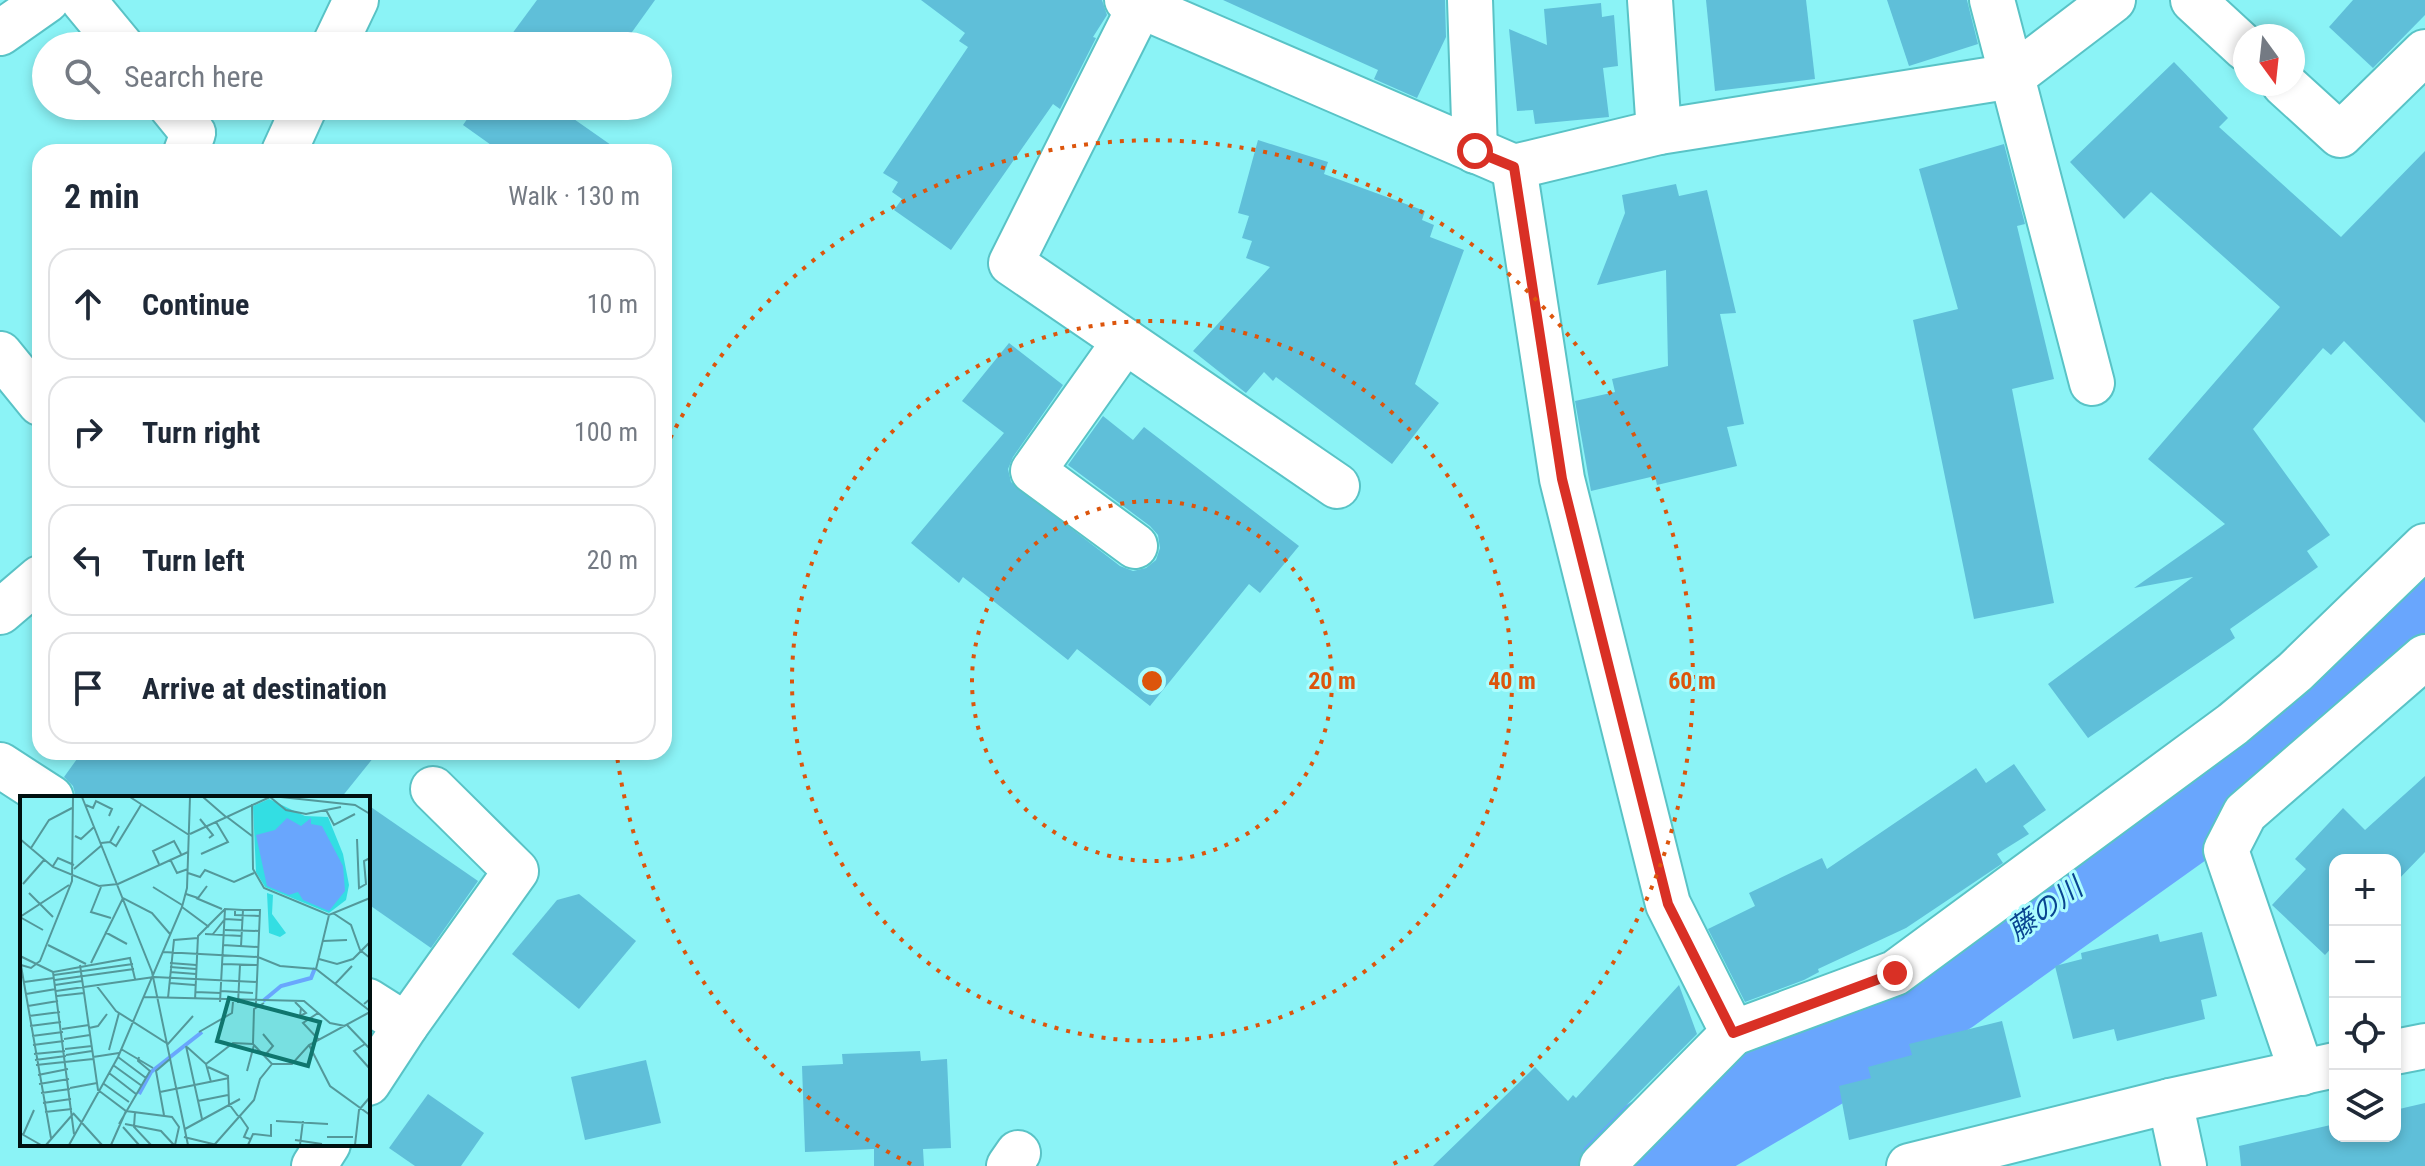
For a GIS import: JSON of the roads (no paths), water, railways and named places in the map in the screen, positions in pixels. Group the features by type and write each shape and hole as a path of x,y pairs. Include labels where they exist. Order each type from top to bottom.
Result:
{"street":[{"path":"0,33 47,0"},
{"path":"83,0 109,32"},
{"path":"341,32 356,0"},
{"path":"1470,0 1495,159 1562,479 1668,904 1733,1033"},
{"path":"1650,0 1659,132"},
{"path":"1992,0 2092,383"},
{"path":"1337,486 1011,263 1133,3 1495,159 2013,76 2113,0"},
{"path":"2193,0 2233,37"},
{"path":"2297,96 2340,135 2425,52"},
{"path":"182,120 193,133 189,144"},
{"path":"288,144 299,120"},
{"path":"1125,341 1033,471 1135,546"},
{"path":"0,354 32,393"},
{"path":"1602,1166 1733,1033 1895,973 2233,724 2295,672 2425,546"},
{"path":"0,612 32,585"},
{"path":"1909,1166 2170,1101 2319,1069 2226,850 2245,813 2425,657"},
{"path":"0,765 48,796"},
{"path":"370,1080 516,871 433,789"},
{"path":"370,1002 406,1025"},
{"path":"2401,1051 2425,1046"},
{"path":"2170,1101 2184,1166"},
{"path":"314,1166 327,1146"}],"waterway":[{"name":"藤の川","path":"1629,1166 1941,983 2295,730 2425,604"}]}
